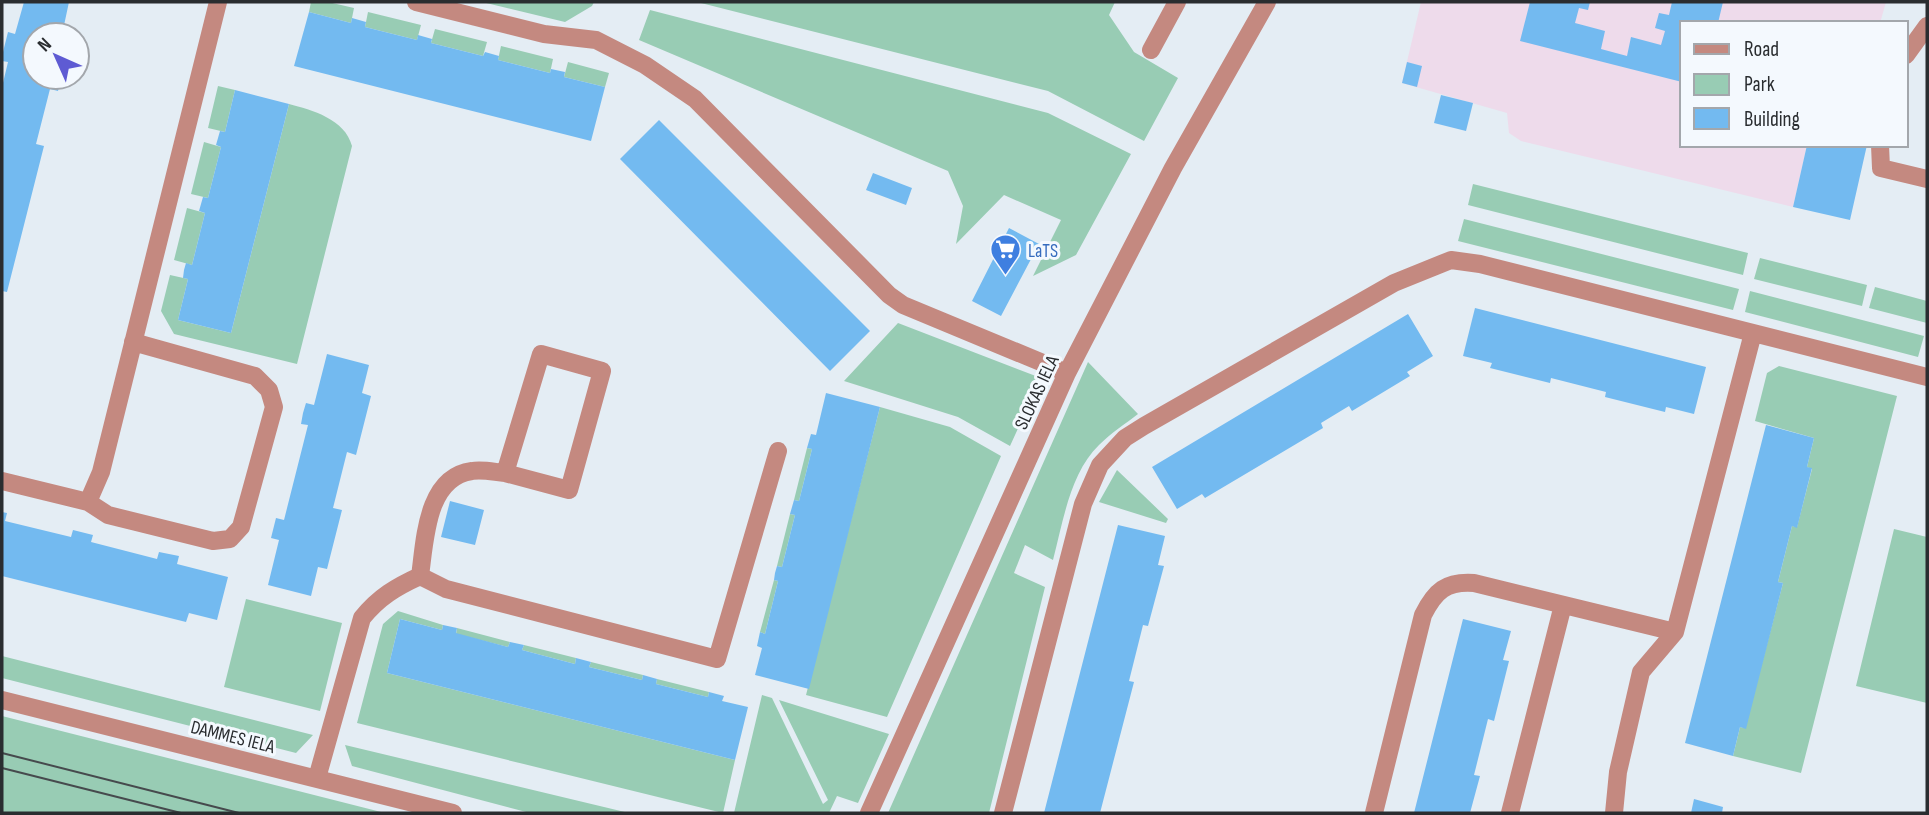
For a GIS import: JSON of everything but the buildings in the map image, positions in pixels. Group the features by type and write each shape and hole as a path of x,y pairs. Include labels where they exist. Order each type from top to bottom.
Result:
{"street":[{"path":"88,502 101,471 218,2"},
{"path":"416,2 544,34 596,40 645,65 695,99 889,296 903,306 1067,373"},
{"path":"1151,50 1177,2"},
{"name":"SLOKAS IELA","path":"870,813 1067,373 1173,167 1267,2"},
{"path":"1908,52 1927,26"},
{"path":"1880,147 1881,168 1927,179"},
{"path":"1003,813 1083,504 1100,465 1125,438 1144,426 1394,283 1451,260 1480,264 1927,377"},
{"path":"1614,813 1618,772 1642,672 1675,632 1753,334"},
{"path":"2,481 88,502 108,515 213,541 230,539 242,527 274,407 269,390 255,376 133,342"},
{"path":"420,576 434,501 444,486 459,474 473,470 505,473 569,490 602,371 541,354 505,473"},
{"path":"420,576 446,589 717,659 778,450"},
{"path":"317,778 362,618 374,602 420,576"},
{"path":"1374,813 1423,615 1440,589 1450,583 1474,583 1675,632"},
{"path":"1510,813 1563,605"},
{"name":"DAMMES IELA","path":"2,700 453,813"}],"shaded area":[{"path":"1421,2 1886,2 1881,21 1680,21 1680,147 1807,147 1793,207 1521,141 1509,133 1507,113 1402,83"}],"green space":[{"path":"311,2 328,2 354,8 351,23 309,12"},
{"path":"482,2 594,2 592,6 565,22"},
{"path":"697,2 1115,2 1109,15 1134,52 1178,78 1144,141 1048,91"},
{"path":"650,10 1048,113 1131,154 1076,255 1033,276 1061,220 1004,195 956,244 963,206 948,171 639,40"},
{"path":"368,12 421,25 417,40 365,27"},
{"path":"435,29 487,42 483,56 431,43"},
{"path":"501,46 553,59 550,73 498,60"},
{"path":"568,62 609,73 605,87 564,77"},
{"path":"218,86 235,90 225,132 208,128"},
{"path":"289,104 335,122 352,146 297,364 174,334 161,311 170,275 188,279 178,320 231,333"},
{"path":"204,142 221,147 208,198 191,194"},
{"path":"1473,184 1748,253 1743,275 1468,205"},
{"path":"187,208 205,213 192,265 174,260"},
{"path":"1464,219 1739,289 1733,310 1458,241"},
{"path":"1760,258 1867,285 1862,306 1754,279"},
{"path":"1875,287 1927,301 1927,323 1869,308"},
{"path":"1750,291 1924,336 1918,357 1745,312"},
{"path":"898,323 1041,378 1010,446 958,417 844,381"},
{"path":"1088,362 1138,414 1099,445 1081,469 1064,514 1053,560 1025,545 1014,573 1045,587 989,813 888,813"},
{"path":"1779,366 1897,396 1801,773 1733,756 1740,727 1745,728 1783,583 1778,582 1792,526 1797,527 1812,469 1807,467 1814,438 1755,421 1767,373"},
{"path":"880,407 950,427 1001,456 887,717 806,695"},
{"path":"807,448 812,449 799,501 794,500"},
{"path":"1117,470 1168,519 1166,523 1099,502"},
{"path":"790,514 795,515 782,567 777,566"},
{"path":"1894,529 1927,537 1927,703 1856,686"},
{"path":"774,580 778,581 765,634 760,632"},
{"path":"246,599 342,623 320,711 224,687"},
{"path":"398,611 443,625 442,630 400,619 387,673 735,760 723,813 357,723 383,624"},
{"path":"457,628 510,642 508,647 456,634"},
{"path":"524,645 576,658 575,664 522,650"},
{"path":"2,656 313,735 296,753 2,678"},
{"path":"591,662 643,675 642,680 589,667"},
{"path":"657,679 709,692 708,697 656,684"},
{"path":"762,695 772,698 823,804 828,800 779,700 889,734 858,803 837,796 829,813 734,813"},
{"path":"2,716 385,813 2,813"},
{"path":"345,745 629,813 530,813 352,766"}],"tram line":[{"path":"2,753 239,813"},
{"path":"2,768 181,813"}],"place":[{"name":"LaTS","path":"1005,277"}]}
